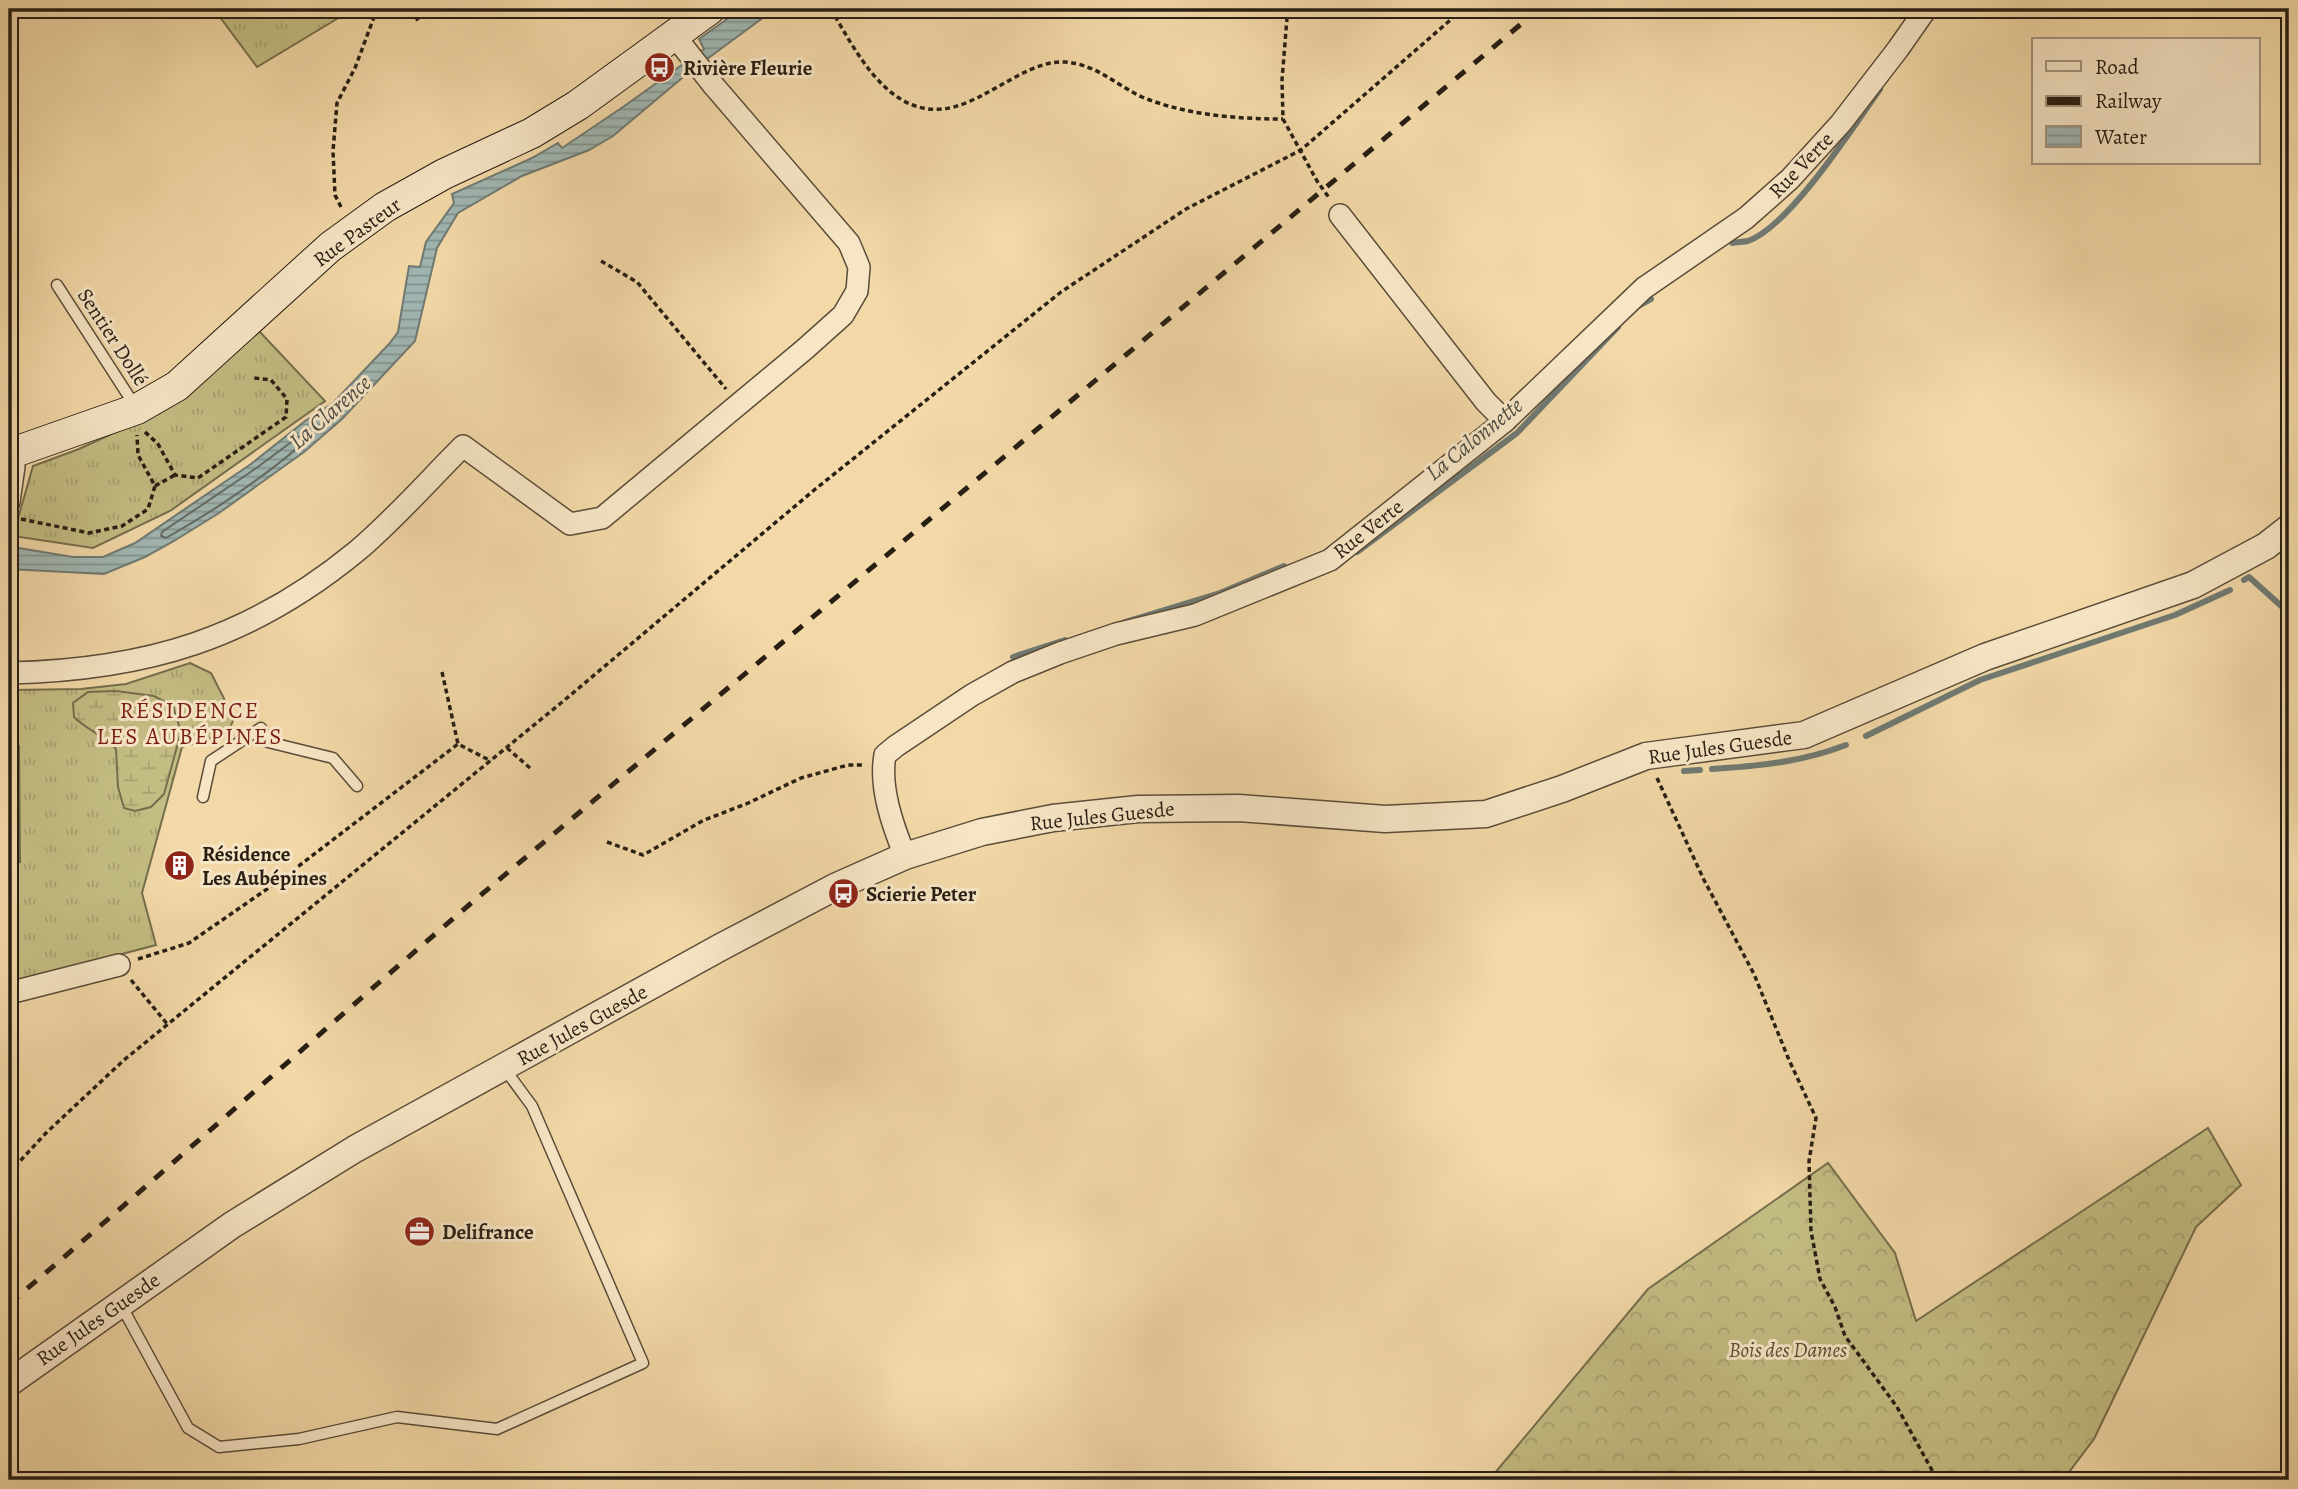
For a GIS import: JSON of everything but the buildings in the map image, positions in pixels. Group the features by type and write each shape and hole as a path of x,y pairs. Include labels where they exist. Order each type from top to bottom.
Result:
{"main road":[{"name":"Rue Pasteur","path":"9,455 137,421 330,247 353,230 444,174 532,133 578,105 688,52 710,9"}],"street":[{"name":"Rue Verte","path":"884,764 886,755 916,731 1013,672 1116,634 1195,615 1330,560 1505,421 1644,288 1746,218 1790,179 1841,123 1926,9"},
{"path":"9,673 78,670 121,664 176,651 261,617 311,585 359,549 463,446 570,524 602,518 843,315 857,291 859,267 849,243 688,52"},
{"path":"1335,206 1486,402 1505,421"},
{"path":"9,455 14,466 14,510"},
{"name":"Rue Jules Guesde","path":"9,1383 232,1225 307,1178 721,947 835,887 905,856 982,832 1053,818 1138,809 1238,807 1385,819 1486,814 1562,789 1646,756 1804,735 1985,657 2193,585 2266,546 2289,528"},
{"path":"884,764 889,805 905,856"},
{"path":"9,993 119,965"}],"lane":[{"name":"Sentier Dollé","path":"57,285 125,395 137,421"},
{"path":"203,797 211,761 261,728 268,742 333,758 357,786"},
{"path":"120,1303 188,1428 219,1447 299,1439 397,1417 497,1429 643,1363 533,1106 505,1068"}],"path":[{"path":"353,230 335,195 333,151 337,103 355,68 377,9"},
{"path":"411,9 419,22"},
{"path":"831,9 859,58 883,87 910,106 938,110 966,103 1037,66 1065,62 1093,68 1139,95 1172,108 1258,119 1283,119"},
{"path":"1290,9 1286,18 1282,80 1283,119 1317,181 1335,206"},
{"path":"9,1173 46,1133 95,1087 168,1025 507,748 813,491 1061,292 1186,209 1301,150 1463,9"},
{"path":"601,261 637,282 731,410"},
{"path":"14,510 89,533 122,526 148,509 155,486 174,475 198,478 286,417 287,400 271,380 254,378"},
{"path":"137,421 138,454 155,486"},
{"path":"158,444 174,475"},
{"path":"442,672 458,744"},
{"path":"458,744 491,761"},
{"path":"168,1025 119,965 188,943 283,878 458,744"},
{"path":"507,748 530,768"},
{"path":"1646,756 1704,880 1754,974 1816,1118 1810,1161 1811,1231 1820,1279 1835,1307 1845,1336 1898,1407 1933,1472 1931,1480"},
{"path":"607,842 643,855 704,820 801,778 848,765 884,764"}],"green space":[{"path":"214,9 335,9 340,17 257,67"},
{"path":"259,331 325,401 170,511 93,548 13,536 33,466 136,423"},
{"path":"190,663 211,673 234,718 228,733 182,747 142,893 156,945 9,984 9,863 20,862 19,746 9,745 9,721 14,720 13,690 81,689 126,684"},
{"path":"116,691 154,696 173,706 181,732 164,794 151,807 135,811 124,808 118,787 116,749 74,717 73,703 88,692"},
{"name":"Bois des Dames","path":"2208,1128 2241,1185 2196,1227 2094,1439 2063,1480 1489,1480 1648,1289 1828,1163 1895,1253 1916,1321"}],"water":[{"name":"La Clarence","path":"741,9 775,9 688,73 613,136 589,150 522,176 458,213 437,248 415,341 342,419 304,452 219,513 174,541 145,557 104,574 9,569 12,547 73,557 103,557 135,543 251,464 305,421 333,403 398,332 409,266 420,267 426,242 454,203 452,194 532,158 558,143 562,148 704,49 699,39"}],"waterway":[{"name":"La Calonnette","path":"1732,243 1748,241 1782,217 1820,174 1880,89"},
{"name":"La Calonnette","path":"1638,306 1651,299"},
{"name":"La Calonnette","path":"1357,552 1517,433 1618,327"},
{"name":"La Calonnette","path":"1125,622 1220,593 1284,566"},
{"path":"2244,580 2249,577 2289,613"},
{"path":"1866,736 1980,680 2175,615 2230,590"},
{"name":"La Calonnette","path":"1013,657 1065,640"},
{"path":"1712,769 1780,762 1813,756 1846,745"},
{"path":"1684,771 1700,770"}],"railway":[{"path":"9,1304 476,899 1539,9"}],"place":[{"name":"Rivière Fleurie","path":"660,68"},
{"name":"Résidence Les Aubépines","path":"179,866"},
{"name":"Scierie Peter","path":"843,894"},
{"name":"Delifrance","path":"419,1232"}],"district":[{"name":"RÉSIDENCE LES AUBÉPINES","path":"190,723"}]}
